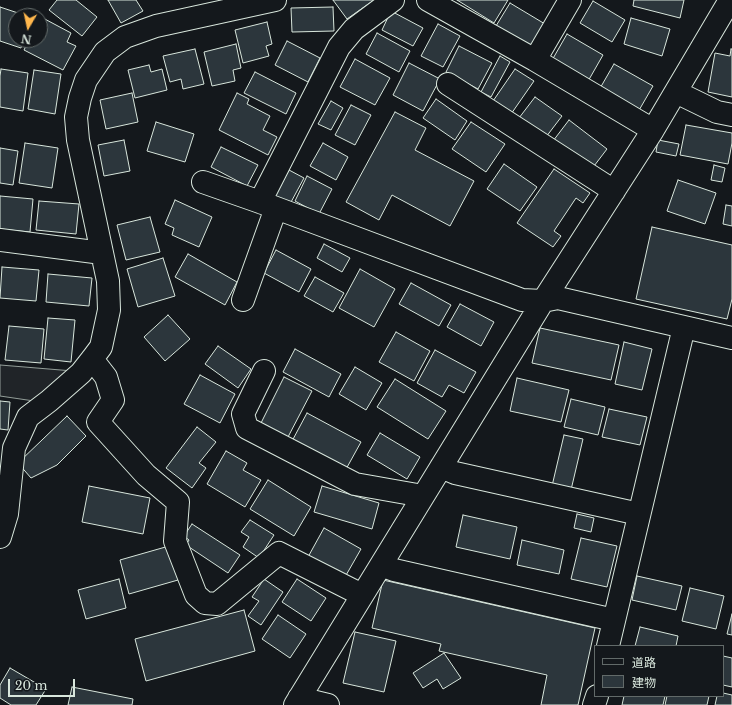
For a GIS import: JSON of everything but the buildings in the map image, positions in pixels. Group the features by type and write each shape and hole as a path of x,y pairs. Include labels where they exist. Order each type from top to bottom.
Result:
{"street":[{"path":"0,537 7,514 14,448 28,417 50,401 81,373 92,359 101,347 109,310 108,281 78,140 76,117 86,80 104,52 125,38 156,26 275,0"},
{"path":"244,300 268,205 339,47 354,29 393,0"},
{"path":"428,0 536,60 653,130"},
{"path":"536,60 570,0"},
{"path":"328,705 297,702 543,301 653,130 730,0"},
{"path":"448,84 614,191"},
{"path":"676,92 717,112 732,115"},
{"path":"203,182 522,300 543,301 558,298 732,338"},
{"path":"0,240 102,253"},
{"path":"608,645 684,327"},
{"path":"92,359 106,377 112,400 98,422 146,475 178,502 175,541 196,595 204,603 217,604 279,553 362,596"},
{"path":"264,371 243,414 247,428 354,484 423,496"},
{"path":"441,467 455,473 639,514"},
{"path":"381,565 394,570 614,620"}],"shaded area":[{"path":"0,365 73,371 34,401 0,396"}]}
